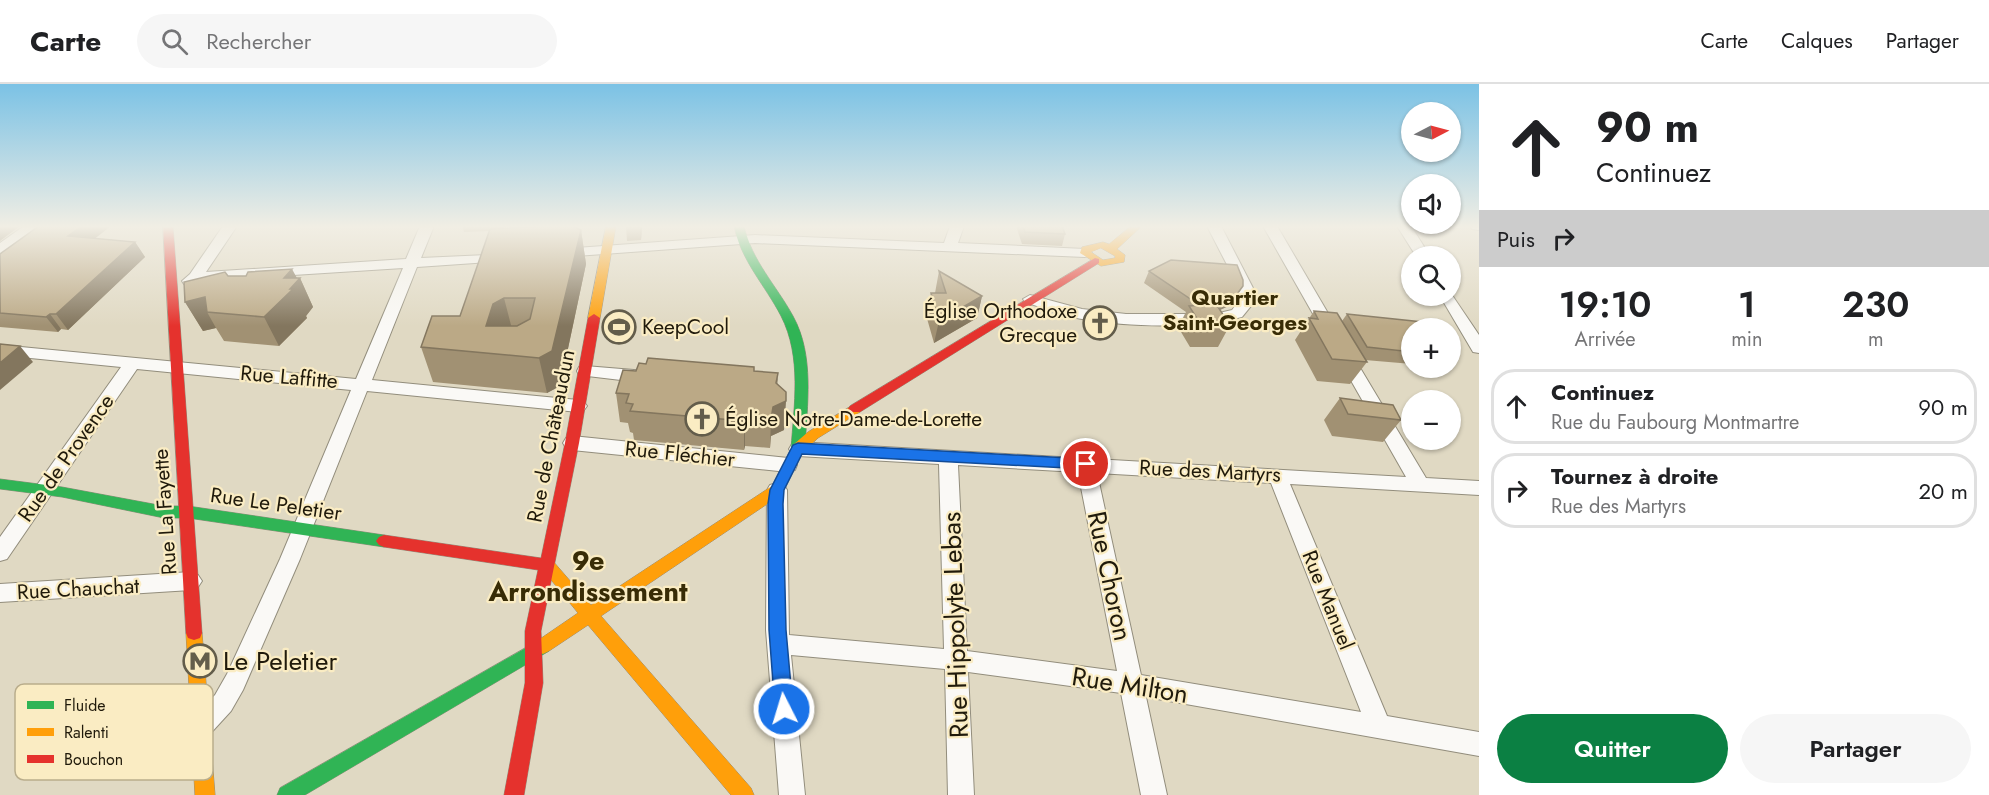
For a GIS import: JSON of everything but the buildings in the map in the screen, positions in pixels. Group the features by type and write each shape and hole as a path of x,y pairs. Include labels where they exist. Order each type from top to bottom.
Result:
{"street":[{"name":"Rue La Fayette","path":"170,259 188,512 197,684"},
{"path":"195,278 208,259"},
{"path":"213,713 223,703 235,682 303,528 413,259"},
{"path":"171,291 195,278 469,259"},
{"name":"Rue de Châteaudun","path":"514,795 534,683 534,631 572,443 604,259"},
{"path":"755,259 792,327 801,363 793,390 798,448"},
{"path":"792,795 778,644 777,490 788,465 798,448 822,429 1030,299 1087,259"},
{"path":"1095,259 1106,264 1120,259"},
{"path":"1030,299 1081,314 1126,319 1215,319 1237,314 1247,301 1246,288 1232,259"},
{"path":"1289,259 1420,484"},
{"path":"1453,306 1479,348"},
{"name":"Rue Laffitte","path":"0,350 578,406"},
{"name":"Rue de Provence","path":"0,553 132,363"},
{"path":"585,371 668,379"},
{"name":"Rue Fléchier","path":"572,443 788,465"},
{"name":"Rue des Martyrs","path":"798,448 1479,488"},
{"name":"Rue Hippolyte Lebas","path":"948,456 961,795"},
{"name":"Rue Choron","path":"1086,464 1154,795"},
{"name":"Rue Manuel","path":"1276,475 1379,726"},
{"name":"Rue Le Peletier","path":"0,484 164,512 188,512 547,565"},
{"path":"287,795 534,651 777,490"},
{"path":"547,565 744,795"},
{"name":"Rue Chauchat","path":"0,594 191,581"},
{"name":"Rue Milton","path":"778,644 956,660 1133,684 1479,744"},
{"name":"Rue La Fayette","path":"204,780 205,795"}],"traffic: fast":[{"path":"751,259 787,316 797,344 801,374 798,449"},
{"path":"0,484 62,492 164,512 188,512 384,541"},
{"path":"287,795 543,646"}],"traffic: slow":[{"path":"594,318 605,259"},
{"path":"1095,259 1101,263 1120,259"},
{"path":"543,646 777,490 798,449 813,435 855,409"},
{"path":"547,565 744,795"},
{"path":"194,633 197,684"},
{"path":"204,780 205,795"}],"traffic: jam":[{"path":"170,259 194,633"},
{"path":"855,409 1095,261"},
{"path":"514,795 534,683 533,631 572,443 594,318"},
{"path":"384,541 547,565"}],"place":[{"name":"Église Orthodoxe Grecque","path":"1100,323"},
{"name":"KeepCool","path":"619,327"},
{"name":"Église Notre-Dame-de-Lorette","path":"702,419"},
{"name":"Le Peletier","path":"200,661"}],"district":[{"name":"Quartier Saint-Georges","path":"1235,310"},
{"name":"9e Arrondissement","path":"588,576"}],"route":[{"path":"784,709 777,630 776,504 777,490 798,448 1086,464"}]}
